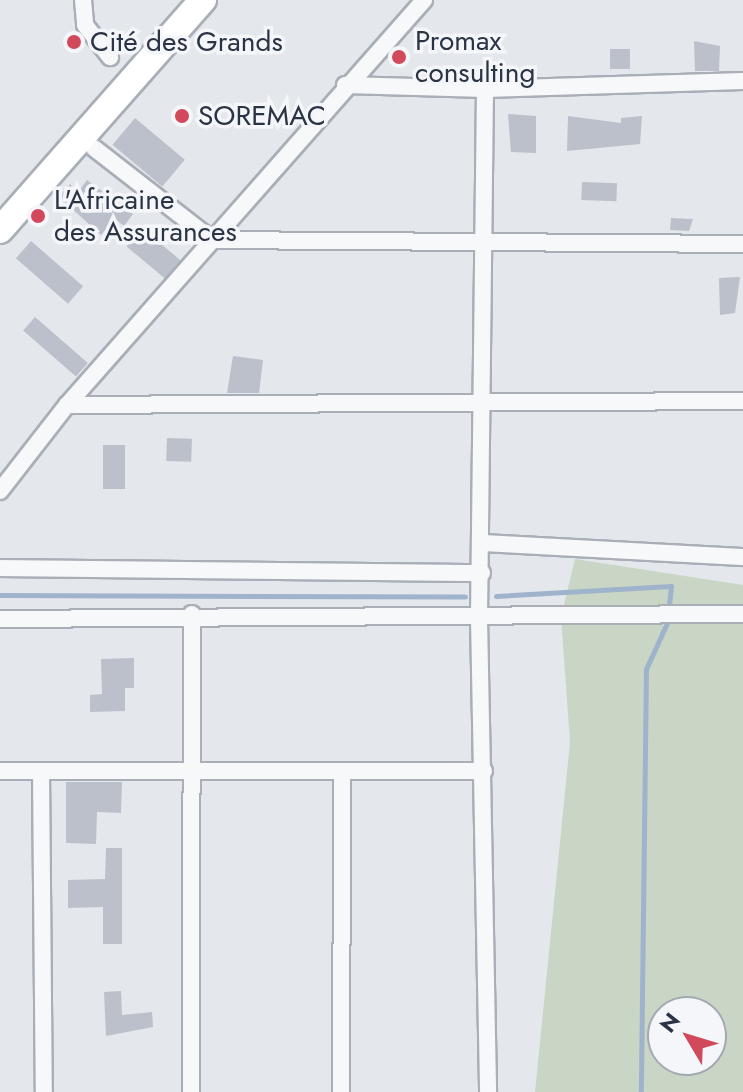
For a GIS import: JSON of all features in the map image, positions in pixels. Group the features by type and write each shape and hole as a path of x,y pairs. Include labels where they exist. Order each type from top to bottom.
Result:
{"highway":[{"path":"0,230 203,0"}],"street":[{"path":"83,0 85,25 110,57"},
{"path":"0,491 67,405 345,85 424,0"},
{"path":"345,85 485,89 743,81"},
{"path":"485,89 482,573 479,618 488,1092"},
{"path":"94,148 212,240 743,244"},
{"path":"67,405 743,401"},
{"path":"482,543 743,557"},
{"path":"0,568 482,573"},
{"path":"0,619 192,614 479,618 743,614"},
{"path":"191,1092 192,614"},
{"path":"0,771 484,771"},
{"path":"41,771 44,1092"},
{"path":"341,1092 342,772"}],"green space":[{"path":"575,559 743,585 743,1092 535,1092 570,742 561,617"}],"building":[{"path":"694,41 720,46 719,71 695,71"},
{"path":"610,49 630,49 630,69 610,69"},
{"path":"508,114 536,116 536,153 511,152"},
{"path":"568,116 621,123 621,118 642,116 640,144 567,151"},
{"path":"135,118 185,160 162,187 113,145"},
{"path":"87,180 133,214 124,226 115,219 101,235 59,197 70,184 78,192"},
{"path":"582,182 617,183 616,201 581,200"},
{"path":"671,218 693,219 689,231 670,230"},
{"path":"142,228 180,260 165,279 127,246"},
{"path":"31,241 83,286 68,304 16,258"},
{"path":"740,277 735,313 720,315 719,278"},
{"path":"35,317 88,363 76,377 23,331"},
{"path":"233,356 263,360 259,393 227,393"},
{"path":"167,438 192,439 191,462 166,461"},
{"path":"103,445 125,445 125,489 103,489"},
{"path":"134,658 134,688 125,688 125,711 90,712 90,695 102,694 101,659"},
{"path":"66,782 122,782 121,813 97,812 96,844 66,843"},
{"path":"106,848 122,848 122,944 103,944 103,907 68,908 68,880 105,879"},
{"path":"121,991 122,1015 152,1012 153,1027 106,1036 104,992"}],"waterway":[{"path":"496,596 671,586 667,623 646,669 641,1092"},
{"path":"0,595 465,597"}],"place":[{"name":"Cité des Grands","path":"74,42"},
{"name":"Promax consulting","path":"399,57"},
{"name":"SOREMAC","path":"182,116"},
{"name":"L'Africaine des Assurances","path":"38,216"}]}
